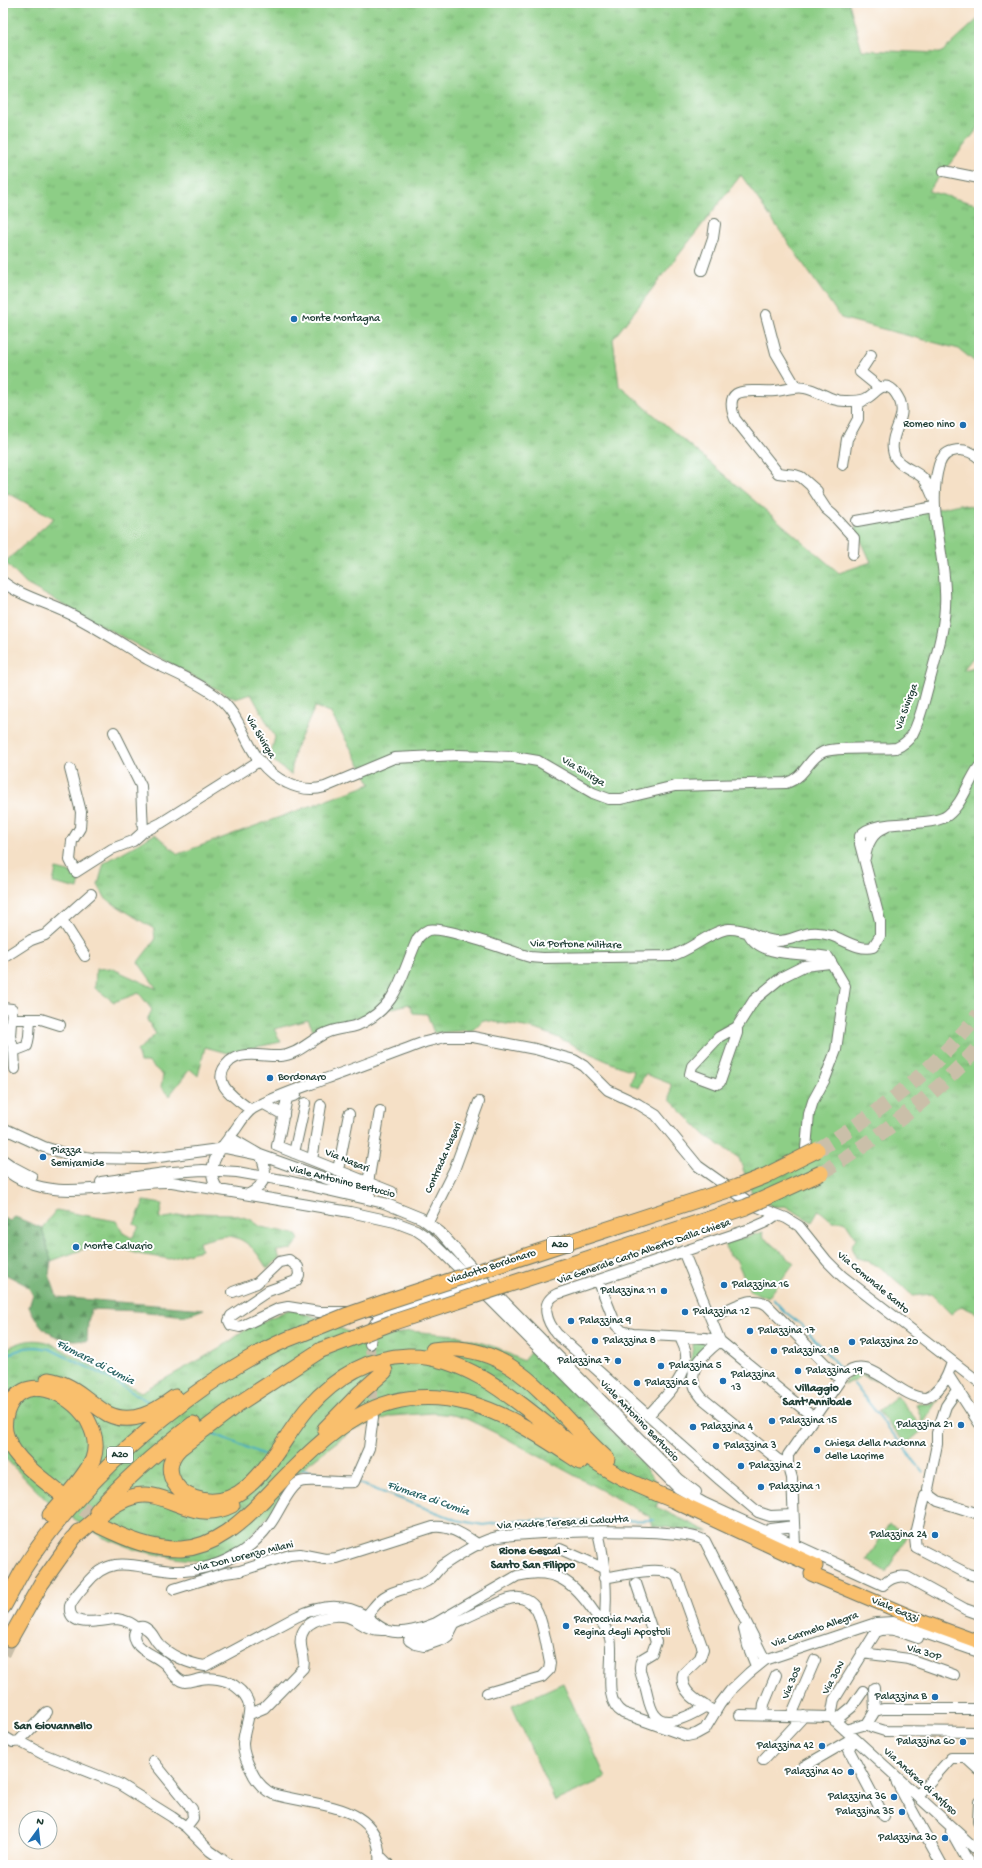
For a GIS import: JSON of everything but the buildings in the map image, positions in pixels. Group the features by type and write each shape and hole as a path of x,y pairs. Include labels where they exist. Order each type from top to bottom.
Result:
{"highway":[{"name":"Viadotto Bordonaro","path":"276,1343 388,1301 737,1187 765,1176 811,1149"},
{"name":"Viadotto Bordonaro","path":"322,1350 394,1322 732,1212 770,1197 820,1173"},
{"path":"3,1407 8,1397 20,1386 27,1382 45,1380 66,1385 102,1410 114,1416 127,1418 141,1416 158,1409 223,1363 250,1351 276,1343"},
{"name":"A20","path":"3,1607 23,1570 56,1523 92,1483 124,1451 155,1424 206,1385 276,1343"},
{"path":"433,1350 451,1348 469,1349 487,1354 512,1368 537,1388 589,1444 616,1468 656,1492"},
{"path":"322,1350 243,1400 180,1448 173,1456 170,1466 171,1476 176,1486 188,1495 203,1500 216,1501 235,1496 246,1489 257,1478 301,1416 324,1392 342,1378 360,1367 380,1359 408,1356 439,1360 459,1366 475,1374 505,1393 598,1463 620,1477 656,1492 815,1566"},
{"name":"A20","path":"10,1640 41,1584 72,1539 110,1496 194,1423 251,1385 289,1364 322,1350"},
{"path":"72,1539 120,1502 133,1496 146,1495 155,1497 202,1512 217,1511 232,1506 243,1499 261,1481 305,1419 328,1395 344,1382 364,1371 382,1364 400,1361 423,1362 439,1365 456,1371 482,1384 503,1397 576,1454 621,1485"},
{"path":"385,1371 360,1394 244,1514 217,1533 192,1542 166,1544 137,1537 102,1524 136,1541 166,1548 192,1547 211,1540 225,1534 244,1519 312,1450 338,1428 377,1407 413,1398 442,1398 493,1411 531,1431 594,1471 652,1501 815,1566"},
{"path":"3,1441 10,1453 24,1470 59,1497 28,1467 13,1449 7,1438 4,1419 13,1400 24,1391 39,1389 52,1390 77,1407 94,1432 96,1441 94,1453 87,1469 48,1518 33,1540 3,1593"}],"main road":[{"name":"Viale Gazzi","path":"815,1566 880,1589 938,1620 979,1634"},
{"name":"Viale Gazzi","path":"815,1566 924,1622 979,1642"}],"street":[{"path":"944,170 979,178"},
{"path":"702,270 713,238 715,224"},
{"path":"766,315 776,353 796,387"},
{"path":"871,355 860,372 876,385 877,388"},
{"path":"817,491 808,482 795,475 778,473 735,419 732,411 733,396 737,392 757,390 774,391 796,387 812,389 840,402 864,400"},
{"path":"843,465 847,439 858,419 858,404 869,397 877,388 884,387 893,390 902,407 902,413 892,448 894,455 900,464 924,478 935,504 857,521"},
{"name":"Via Sivirga","path":"3,582 18,591 75,616 147,658 218,696 230,710 259,761 268,772 292,786 310,790 325,787 394,758 459,755 524,758 545,763 598,796 616,800 675,786 786,783 799,776 822,752 833,750 896,748 908,740 918,721 936,656 945,615 944,567 935,504 939,466 947,453 951,451 963,450 973,453 979,458"},
{"path":"808,482 826,509 854,538 853,554"},
{"path":"114,732 141,786 143,832"},
{"path":"70,769 81,812 80,828 72,841 70,860 76,872 112,849 133,841 143,832 161,823 259,761"},
{"name":"Via Portone Militare","path":"250,1110 229,1094 224,1086 223,1074 228,1063 236,1058 247,1055 286,1055 301,1049 324,1033 354,1026 371,1018 381,1010 397,989 406,972 418,938 428,930 438,930 457,934 530,957 542,958 663,957 687,950 723,930 730,929 748,932 776,941 805,933 820,932 861,947 873,947 880,936 880,921 865,858 866,850 874,835 891,825 934,820 947,816 959,802 972,776 979,767"},
{"path":"3,958 31,940 45,935 91,894"},
{"path":"62,920 85,956"},
{"path":"748,932 751,939 762,947 785,954 815,954 828,957 830,963 845,986 838,1039 825,1079 813,1101 809,1114 811,1149"},
{"path":"737,1027 737,1033 720,1082 717,1084 690,1074 692,1066 719,1037 737,1027 754,1000 782,977 804,966 830,963"},
{"path":"3,1008 12,1009 11,1043 14,1050 15,1069"},
{"path":"11,1019 45,1020 60,1026"},
{"path":"14,1050 27,1046 30,1036 30,1019"},
{"name":"Via Comunale Santo","path":"310,1085 432,1040 445,1037 473,1037 570,1058 584,1066 608,1090 648,1109 665,1125 695,1163 744,1199 799,1226 827,1261 842,1276 979,1382"},
{"path":"218,1189 212,1179 214,1161 221,1148 250,1110 310,1085"},
{"name":"Via Nasari","path":"310,1085 308,1090 287,1098 277,1146 392,1192"},
{"name":"Contrada Nasari","path":"428,1222 454,1170 479,1102"},
{"path":"294,1153 305,1103"},
{"path":"264,1104 283,1118 300,1125"},
{"path":"312,1160 321,1105"},
{"path":"368,1183 380,1111"},
{"path":"338,1170 349,1114"},
{"path":"3,1128 44,1147 67,1154 81,1156 136,1159 221,1148 260,1155 358,1190 384,1203"},
{"path":"229,1137 260,1155 264,1165 265,1176 259,1188 249,1194"},
{"name":"Viale Antonino Bertuccio","path":"3,1160 13,1168 29,1176 57,1183 94,1182 162,1172 212,1170 265,1176 384,1203 428,1222 440,1232 480,1284 674,1485 704,1503 795,1543"},
{"name":"Viale Antonino Bertuccio","path":"3,1168 27,1183 56,1189 95,1189 162,1182 218,1189 350,1212 395,1222 410,1227 428,1238 480,1284 679,1479 698,1494 770,1529 795,1543"},
{"name":"Via Generale Carlo Alberto Dalla Chiesa","path":"776,1215 766,1222 750,1228 553,1296 546,1306 548,1320 557,1334 720,1480 758,1512 770,1516 794,1515"},
{"path":"683,1251 712,1317 720,1342"},
{"path":"233,1292 257,1283 279,1262 289,1260 298,1267 299,1275 296,1281 268,1291 231,1316 229,1321 231,1325 240,1326 278,1309 288,1307 319,1312 396,1311"},
{"path":"598,1280 614,1322 622,1331 633,1334 705,1338 720,1342 813,1416"},
{"path":"370,1344 371,1333 378,1319 396,1311 480,1284"},
{"path":"712,1317 751,1300 761,1301 767,1305 840,1379"},
{"path":"648,1416 684,1371 686,1354 680,1337"},
{"path":"720,1342 703,1357 694,1368 693,1380 699,1394 777,1459 788,1464"},
{"path":"815,1566 811,1549 795,1543 792,1478 787,1459 790,1450 840,1379 850,1370 864,1368 913,1395 926,1398 934,1394 948,1375 952,1362"},
{"path":"948,1375 956,1390 979,1423"},
{"path":"956,1390 946,1406 937,1433 937,1444 928,1484 928,1492 925,1496 915,1538 916,1548 968,1574 979,1577"},
{"path":"373,1417 369,1448 354,1482 306,1481 298,1483 292,1488 276,1516 258,1539 240,1553 219,1563 193,1570 179,1571 130,1564 118,1564 105,1567 93,1575 70,1606 69,1610 72,1615 83,1622 119,1619 129,1622 137,1628 147,1629 158,1644 169,1652 198,1665 205,1666 306,1612 338,1606 348,1608 366,1616 385,1630"},
{"path":"928,1492 938,1501 979,1514"},
{"name":"Via Don Lorenzo Milani","path":"174,1589 218,1575 240,1572 290,1555 300,1554 325,1559 336,1558 433,1527 442,1526 452,1529 479,1545"},
{"path":"770,1529 794,1526"},
{"path":"598,1532 602,1547 604,1573 606,1612 604,1626"},
{"name":"Via Madre Teresa di Calcutta","path":"366,1616 384,1597 429,1580 442,1566 479,1545 495,1538 598,1532 663,1532 696,1536 707,1544 761,1663"},
{"path":"560,1549 604,1573 661,1570 670,1572 677,1577 687,1601 703,1652 698,1661 686,1670 683,1681 687,1692 714,1707"},
{"path":"250,1714 264,1708 302,1670 304,1662 301,1637 305,1629 314,1622 323,1618 343,1616 374,1631 385,1630 400,1632 426,1627 517,1576 539,1573 557,1577 576,1589 604,1626 610,1645 611,1699 619,1711 687,1736 696,1734 705,1729 714,1707"},
{"path":"880,1589 897,1576 907,1577 965,1609 979,1614"},
{"path":"636,1582 656,1642 652,1653 642,1659 639,1669 654,1714 662,1720 680,1719 714,1707"},
{"path":"400,1632 410,1641 440,1631 482,1610 516,1598 528,1600 537,1610 550,1662 548,1673 542,1677 488,1693"},
{"name":"Via Carmelo Allegra","path":"714,1707 739,1681 761,1663 781,1654 884,1621 893,1622 979,1652"},
{"path":"137,1628 134,1636 136,1642 161,1661 179,1680 186,1682 212,1678 232,1684 239,1689 250,1707 244,1748 254,1776 261,1786 273,1794 341,1809 356,1815 377,1837 379,1861 389,1865"},
{"path":"862,1653 874,1634 880,1630 887,1629 979,1658"},
{"name":"Via 30P","path":"862,1653 909,1659 954,1675"},
{"name":"Via 30N","path":"833,1719 834,1700 862,1653"},
{"name":"Via 30S","path":"791,1716 815,1660"},
{"path":"763,1715 764,1704 776,1675"},
{"path":"845,1730 867,1724 875,1711 874,1688"},
{"path":"740,1715 804,1716 833,1719 852,1707 863,1691"},
{"path":"875,1711 883,1709 979,1710"},
{"path":"4,1739 13,1742 19,1741 48,1712"},
{"path":"763,1760 804,1716"},
{"name":"Via Andrea di Anfuso","path":"833,1719 979,1852"},
{"path":"867,1724 884,1731 979,1732"},
{"path":"803,1767 853,1738"},
{"path":"853,1738 849,1750 884,1816"},
{"path":"19,1741 43,1754 119,1784 186,1827 210,1851 230,1865"},
{"path":"917,1796 951,1758 979,1758"},
{"path":"966,1758 979,1770"},
{"path":"153,1761 192,1809 193,1818 186,1827"},
{"path":"892,1774 942,1865"},
{"path":"978,1822 979,1802"},
{"path":"947,1824 970,1865"}],"green space":[{"path":"3,3 849,3 862,50 941,53 979,18 979,127 928,191 979,205 979,365 959,349 841,318 741,175 613,339 619,385 839,573 871,562 855,527 960,504 979,509 979,650 963,670 979,666 979,1314 961,1306 951,1314 931,1294 913,1296 880,1267 856,1258 851,1247 856,1238 845,1221 832,1221 819,1210 812,1222 785,1206 772,1207 752,1193 739,1158 705,1135 670,1100 671,1084 645,1074 638,1088 630,1084 634,1071 610,1062 541,1031 527,1027 483,1020 473,1030 434,1033 427,1014 413,1013 409,1004 364,1015 314,1031 308,1020 274,1029 281,1042 227,1053 205,1047 198,1076 190,1069 169,1096 161,1087 163,1075 148,1062 140,1062 137,1051 156,1034 147,1020 152,1010 139,993 114,1002 95,988 96,969 111,968 157,989 138,962 155,940 154,929 106,899 98,885 104,863 155,834 178,854 371,784 330,712 315,707 294,752 291,775 270,758 275,737 251,694 235,699 26,584 5,562 54,518 8,493 3,496"},
{"path":"56,869 81,875 78,889 53,883"},
{"path":"144,1201 162,1204 159,1219 196,1213 231,1214 250,1219 261,1227 296,1234 299,1240 292,1249 276,1251 280,1258 267,1269 250,1246 238,1238 231,1236 224,1236 199,1242 201,1250 170,1259 138,1254 124,1249 84,1249 51,1261 42,1228 56,1210 116,1221 123,1233 132,1238 139,1227 134,1224"},
{"path":"15,1217 42,1228 51,1261 49,1274 57,1297 204,1309 186,1316 138,1311 91,1309 88,1322 87,1341 67,1339 52,1334 40,1325 29,1307 33,1294 26,1285 3,1273 3,1218 10,1221"},
{"path":"763,1232 762,1236 794,1263 768,1298 750,1291 736,1259 729,1256 725,1243"},
{"path":"290,1309 319,1318 367,1341 409,1331 456,1335 495,1347 523,1361 533,1349 638,1459 663,1491 656,1507 709,1532 652,1526 649,1516 502,1436 467,1419 453,1415 433,1413 391,1416 352,1430 309,1463 289,1481 271,1513 244,1543 215,1559 200,1561 175,1558 137,1550 104,1538 48,1502 3,1456 3,1350 31,1340 50,1343 141,1392 219,1349 248,1328"},
{"path":"694,1341 709,1342 689,1370"},
{"path":"860,1372 876,1381 861,1375 855,1381 843,1384 850,1376"},
{"path":"897,1396 924,1429 906,1444 878,1411"},
{"path":"938,1399 923,1423 916,1404 929,1404"},
{"path":"889,1524 908,1535 886,1572 867,1560"},
{"path":"563,1683 606,1778 555,1801 512,1706"}],"waterway":[{"path":"773,1299 784,1311 802,1325 840,1368"},
{"name":"Fiumara di Cumia","path":"3,1356 25,1348 36,1347 50,1349 103,1375 152,1404"},
{"path":"854,1384 923,1472"},
{"name":"Fiumara di Cumia","path":"212,1433 267,1456"},
{"name":"Fiumara di Cumia","path":"302,1469 340,1478"},
{"name":"Fiumara di Cumia","path":"358,1483 457,1520 483,1525 519,1520 585,1522 653,1520"}],"tunnel":[{"path":"817,1150 862,1121 904,1090 943,1054 979,1014"},
{"path":"821,1173 864,1146 904,1116 943,1083 979,1047"},
{"path":"370,1344 373,1414"},
{"path":"63,1496 104,1522"},
{"path":"3,1654 10,1639"}],"place":[{"name":"Monte Montagna","path":"294,319"},
{"name":"Romeo nino","path":"963,425"},
{"name":"Bordonaro","path":"270,1078"},
{"name":"Piazza Semiramide","path":"43,1157"},
{"name":"Monte Calvario","path":"76,1247"},
{"name":"Palazzina 16","path":"724,1285"},
{"name":"Palazzina 11","path":"664,1291"},
{"name":"Palazzina 12","path":"685,1312"},
{"name":"Palazzina 9","path":"571,1321"},
{"name":"Palazzina 17","path":"750,1331"},
{"name":"Palazzina 8","path":"595,1341"},
{"name":"Palazzina 20","path":"852,1342"},
{"name":"Palazzina 18","path":"774,1351"},
{"name":"Palazzina 7","path":"618,1361"},
{"name":"Palazzina 5","path":"661,1366"},
{"name":"Palazzina 19","path":"798,1371"},
{"name":"Palazzina 13","path":"723,1381"},
{"name":"Palazzina 6","path":"637,1383"},
{"name":"Palazzina 15","path":"772,1421"},
{"name":"Palazzina 21","path":"961,1425"},
{"name":"Palazzina 4","path":"693,1427"},
{"name":"Palazzina 3","path":"716,1446"},
{"name":"Chiesa della Madonna delle Lacrime","path":"817,1450"},
{"name":"Palazzina 2","path":"741,1466"},
{"name":"Palazzina 1","path":"761,1487"},
{"name":"Palazzina 24","path":"935,1535"},
{"name":"Parrocchia Maria Regina degli Apostoli","path":"566,1626"},
{"name":"Palazzina B","path":"935,1697"},
{"name":"Palazzina 60","path":"963,1742"},
{"name":"Palazzina 42","path":"822,1746"},
{"name":"Palazzina 40","path":"851,1772"},
{"name":"Palazzina 36","path":"894,1797"},
{"name":"Palazzina 35","path":"902,1812"},
{"name":"Palazzina 30","path":"945,1838"}],"district":[{"name":"Villaggio Sant'Annibale","path":"817,1396"},
{"name":"Rione Gescal - Santo San Filippo","path":"533,1559"},
{"name":"San Giovannello","path":"53,1727"}]}
